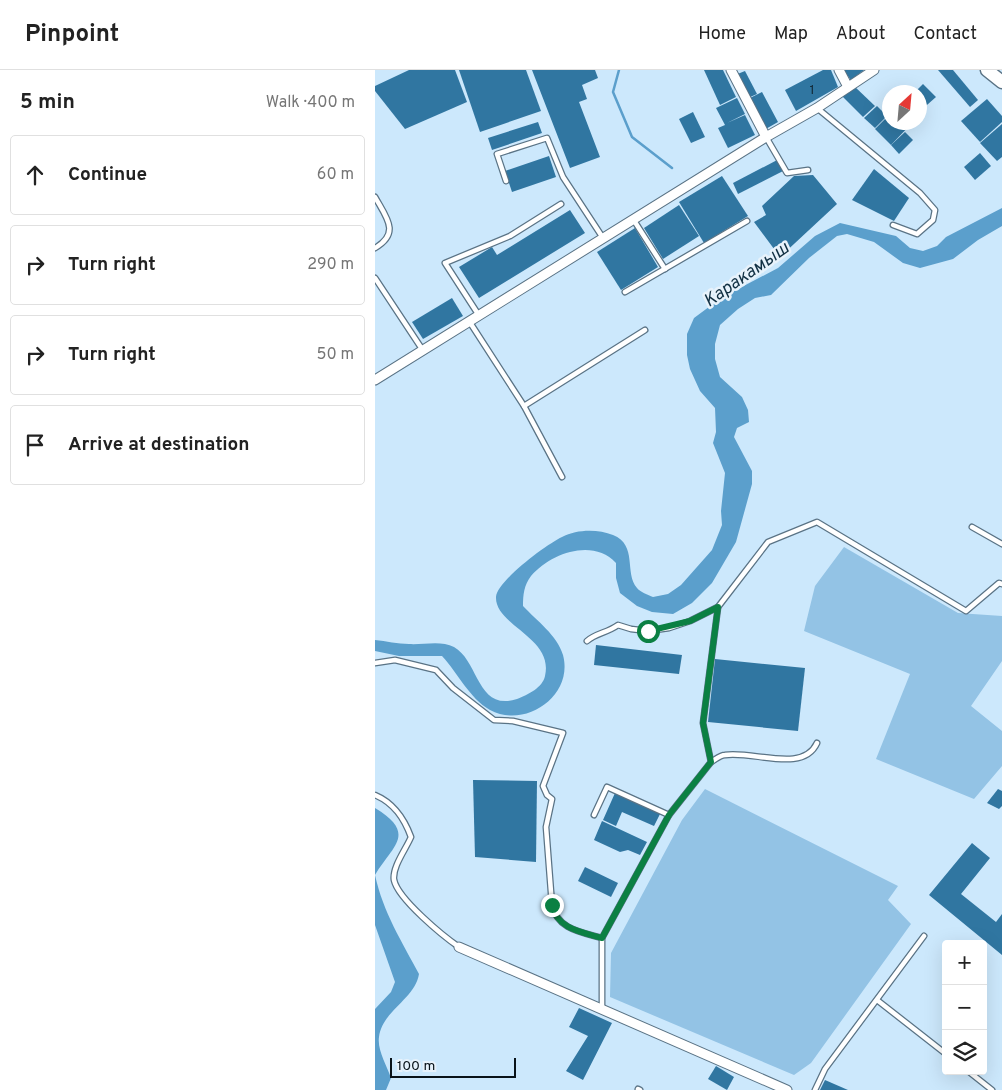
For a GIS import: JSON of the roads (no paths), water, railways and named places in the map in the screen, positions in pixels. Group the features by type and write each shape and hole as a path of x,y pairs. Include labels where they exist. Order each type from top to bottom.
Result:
{"main road":[{"path":"987,70 1002,82"}],"street":[{"path":"731,70 766,137"},
{"path":"839,70 848,87"},
{"path":"375,380 478,314 766,137 817,108 874,70"},
{"path":"459,947 787,1090"}],"lane":[{"path":"817,108 920,193 935,210 933,220 917,234 893,225"},
{"path":"766,137 787,173 808,170"},
{"path":"506,181 497,154 547,138 563,177 603,238"},
{"path":"375,197 390,228 388,238 375,248"},
{"path":"478,314 445,263 510,236 561,204"},
{"path":"633,219 665,269"},
{"path":"625,292 747,221"},
{"path":"375,278 422,349"},
{"path":"469,320 523,406 562,477"},
{"path":"523,406 645,330"},
{"path":"587,641 594,635 604,634 618,625 648,631 669,628 690,621 718,607 768,542 817,522 966,611 999,583 1002,584"},
{"path":"973,527 1002,544"},
{"path":"711,762 703,723 718,607"},
{"path":"375,663 395,660 436,670 453,688 494,720 563,732 543,786 547,795 552,799 546,827 553,914 561,924 602,938"},
{"path":"601,1008 602,938 669,815 711,762 724,754 799,759 813,752 817,743"},
{"path":"594,816 607,788 669,815"},
{"path":"375,795 399,813 411,836 396,867 394,880 402,895 447,939 459,947"},
{"path":"815,1090 825,1069 924,936"},
{"path":"877,1000 942,1051"},
{"path":"973,1075 992,1090"}],"waterway":[{"path":"619,70 613,92 632,137 672,168"}],"water label":[{"name":"Каракамыш","path":"746,274"}]}
